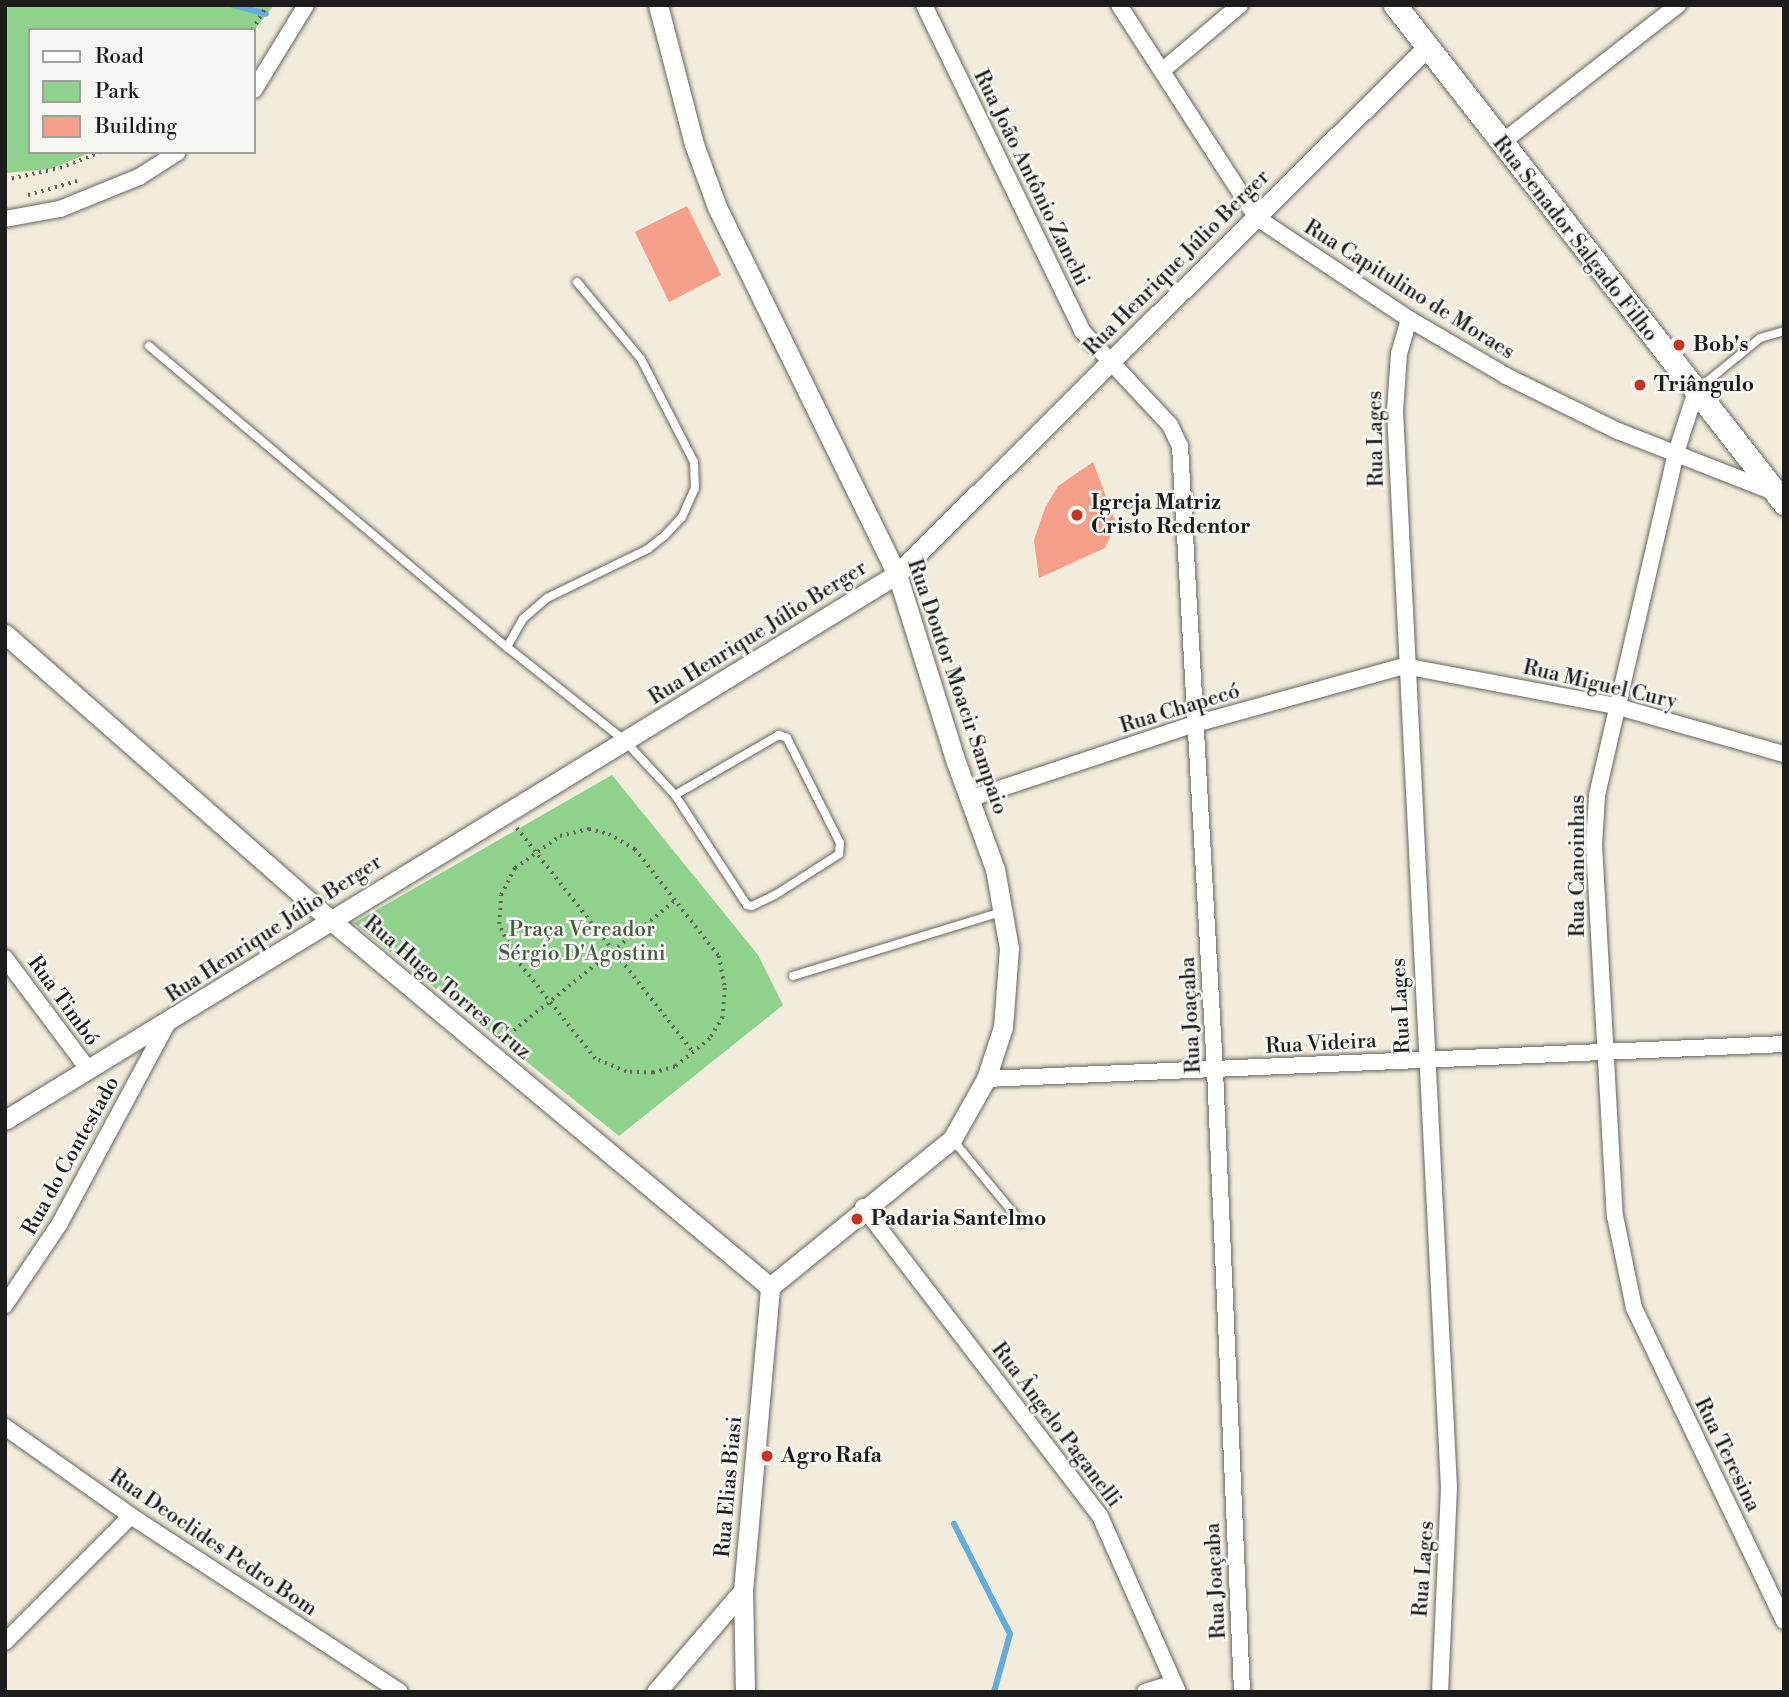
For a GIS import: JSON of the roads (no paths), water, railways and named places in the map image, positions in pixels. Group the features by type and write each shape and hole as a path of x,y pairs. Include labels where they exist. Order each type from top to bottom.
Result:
{"main road":[{"name":"Rua Senador Salgado Filho","path":"1395,5 1500,144 1779,498"}],"street":[{"path":"256,87 306,5"},
{"name":"Rua Doutor Moacir Sampaio","path":"658,5 694,144 717,207 897,574 1005,911 1009,988 1003,1027 986,1079 952,1139 863,1207 770,1287"},
{"name":"Rua João Antônio Zanchi","path":"924,5 1075,319 1108,364"},
{"name":"Rua Capitulino de Moraes","path":"1119,5 1256,217 1409,319 1570,409 1779,498"},
{"path":"1163,70 1240,5"},
{"path":"1500,144 1678,5"},
{"name":"Rua Henrique Júlio Berger","path":"5,1120 167,1024 328,918 625,741 897,574 1427,47"},
{"path":"5,219 60,209 139,177 175,154"},
{"name":"Rua Lages","path":"1409,319 1395,378 1404,666 1448,1487 1440,1692"},
{"name":"Rua Joaçaba","path":"1108,364 1170,425 1180,446 1215,1070 1242,1692"},
{"name":"Rua Canoinhas","path":"1634,1308 1615,1216 1604,1052 1595,818 1615,706 1676,453 1696,391"},
{"name":"Rua Hugo Torres Cruz","path":"5,634 328,918 770,1287"},
{"name":"Rua Miguel Cury","path":"1404,666 1615,706 1784,754"},
{"name":"Rua Chapecó","path":"969,799 1195,724 1404,666"},
{"name":"Rua Timbó","path":"5,958 88,1069"},
{"name":"Rua do Contestado","path":"5,1305 60,1223 167,1024"},
{"name":"Rua Videira","path":"986,1079 1784,1044"},
{"name":"Rua Ângelo Paganelli","path":"863,1207 1100,1516 1176,1687"},
{"name":"Rua Elias Biasi","path":"745,1692 743,1591 770,1287"},
{"name":"Rua Teresina","path":"1634,1308 1784,1621"},
{"name":"Rua Deoclides Pedro Bom","path":"5,1427 131,1516 400,1692"},
{"path":"5,1642 131,1516"},
{"path":"656,1692 743,1591"},
{"path":"1146,1692 1176,1687"}],"lane":[{"path":"507,647 523,619 547,598 648,549 664,536 682,517 695,488 694,462 647,369 577,282"},
{"path":"1696,391 1760,338 1784,331"},
{"path":"149,346 507,647 625,741 675,795 747,905 752,906 775,895 839,854 834,831 788,738 779,735 675,795"},
{"path":"793,975 1005,911"},
{"path":"952,1139 1021,1222"}],"waterway":[{"path":"233,5 266,14"},
{"path":"954,1524 1010,1634 994,1692"}],"place":[{"name":"Bob's","path":"1679,345"},
{"name":"Triângulo","path":"1640,385"},
{"name":"Igreja Matriz Cristo Redentor","path":"1077,515"},
{"name":"Padaria Santelmo","path":"857,1219"},
{"name":"Agro Rafa","path":"767,1456"}],"park label":[{"name":"Praça Vereador Sérgio D'Agostini","path":"582,942"}]}
